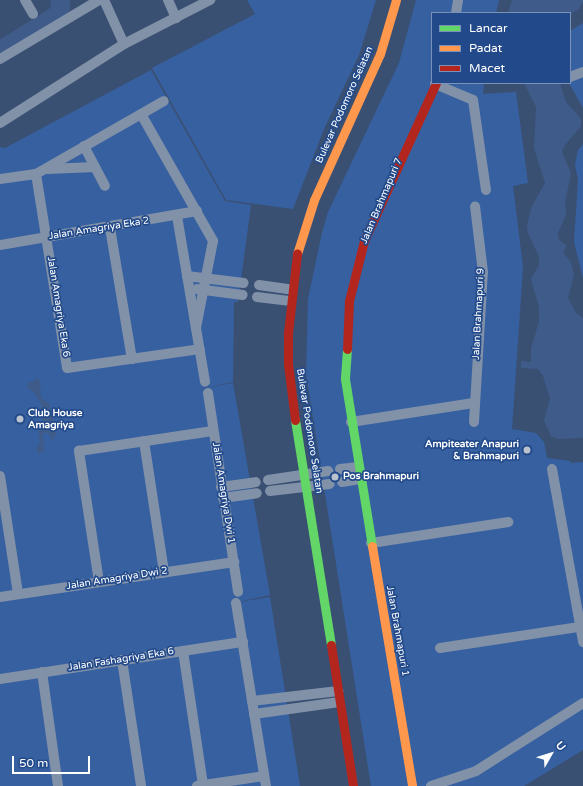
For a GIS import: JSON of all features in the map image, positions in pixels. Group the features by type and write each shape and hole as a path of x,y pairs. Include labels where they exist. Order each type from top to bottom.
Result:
{"street":[{"path":"25,0 33,14"},
{"path":"0,59 99,0"},
{"path":"104,0 124,44"},
{"path":"168,0 176,18"},
{"path":"0,123 124,44 210,0"},
{"name":"Bulevar Podomoro Selatan","path":"353,786 288,364 291,302 296,259 314,200 380,54 388,33 396,0"},
{"path":"456,12 458,0"},
{"path":"571,77 583,72"},
{"path":"435,84 473,100 486,190"},
{"name":"Jalan Brahmapuri 7","path":"362,479 351,422 345,379 349,301 364,241 435,84"},
{"path":"0,180 36,174 164,101"},
{"path":"141,114 198,211 213,241 196,328"},
{"path":"84,146 105,186"},
{"path":"46,169 95,167"},
{"name":"Jalan Amagriya Eka 6","path":"36,174 67,368 132,359"},
{"name":"Jalan Brahmapuri 9","path":"474,206 483,272 474,422"},
{"name":"Jalan Amagriya Eka 2","path":"0,245 110,228 198,211"},
{"path":"177,216 205,382"},
{"path":"110,228 132,359 200,349"},
{"path":"187,276 206,277 244,283"},
{"path":"259,285 293,290"},
{"path":"189,288 243,295"},
{"path":"257,297 291,302"},
{"name":"Jalan Amagriya Dwi 1","path":"208,393 238,592"},
{"path":"351,422 474,403"},
{"path":"99,582 79,451 213,431"},
{"path":"144,441 164,572"},
{"path":"340,469 359,467"},
{"path":"552,469 579,627 583,642"},
{"path":"268,480 328,471"},
{"path":"0,476 18,594"},
{"path":"342,482 362,479"},
{"name":"Jalan Brahmapuri 1","path":"362,479 371,543 412,786"},
{"path":"221,487 256,482"},
{"path":"270,491 307,488 330,484"},
{"path":"223,498 257,493"},
{"path":"371,543 508,522"},
{"name":"Jalan Amagriya Dwi 2","path":"0,597 234,562"},
{"path":"183,651 200,786 265,781 236,603"},
{"path":"440,648 579,627"},
{"name":"Jalan Fashagriya Eka 6","path":"0,679 243,642"},
{"path":"122,660 141,786"},
{"path":"42,672 58,786"},
{"path":"252,701 338,691"},
{"path":"254,714 339,702"},
{"path":"431,786 476,771 583,703"}],"shaded area":[{"path":"247,0 376,0 359,55 324,129 293,209 226,200 152,68 255,14"},
{"path":"416,0 499,0 496,12 431,12 431,84 484,84 483,94 516,92 528,183 513,186 523,267 512,429 536,433 544,442 547,458 570,461 571,463 583,462 583,750 524,786 371,786 306,373 308,299 328,212 399,63"},
{"path":"512,0 583,0 579,9 571,13 571,12 508,12"},
{"path":"583,23 583,108 570,84 571,84 571,30"},
{"path":"151,70 225,201 251,205 238,302 234,302 233,382 200,389 233,383 270,595 233,603 270,597 300,786 0,786 0,147 5,148"},
{"path":"524,84 560,84 566,102 581,119 581,126 564,146 562,152 571,173 565,203 566,215 558,233 559,240 567,246 563,252 571,263 574,274 568,298 576,313 583,318 583,438 558,439 551,436 544,421 550,399 543,376 538,369 521,368 521,361 531,362 531,348 539,322 539,307 531,279 539,265 539,257 528,233 527,225 532,206 545,183 534,148 536,107"},
{"path":"583,144 583,278 574,242 578,179 575,165 578,150"},
{"path":"35,378 40,380 41,398 49,403 57,434 52,440 48,433 43,433 44,451 39,454 36,448 40,443 38,430 47,424 38,414 42,406 34,392 27,388 28,382 33,382"}],"waterway":[{"path":"0,50 56,15 60,7 60,0"}],"traffic: fast":[{"path":"347,349 345,379 372,546"},
{"path":"295,420 331,645"}],"traffic: slow":[{"path":"297,254 314,200 380,54 396,0"},
{"path":"372,546 412,786"}],"traffic: jam":[{"path":"347,349 349,301 364,241 436,84"},
{"path":"295,420 288,364 288,333 297,254"},
{"path":"331,645 353,786"}],"place":[{"name":"Club House Amagriya","path":"20,419"},
{"name":"Ampiteater Anapuri & Brahmapuri","path":"527,450"},
{"name":"Pos Brahmapuri","path":"335,477"}]}
